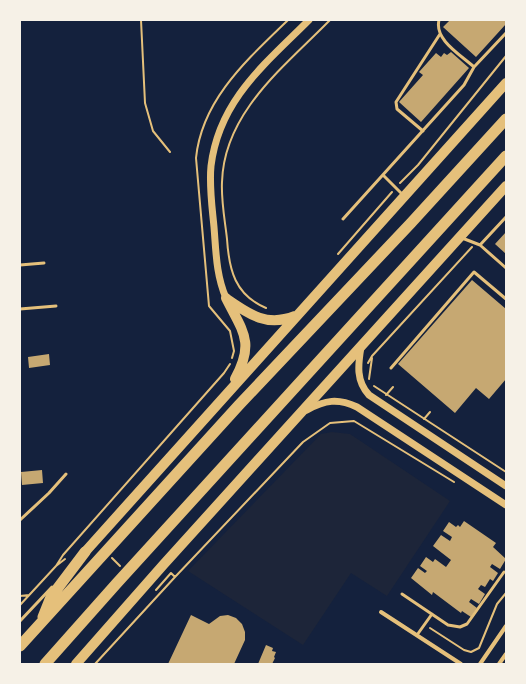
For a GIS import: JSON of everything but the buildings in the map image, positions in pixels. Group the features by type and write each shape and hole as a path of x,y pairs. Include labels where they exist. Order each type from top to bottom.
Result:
{"highway":[{"path":"20,646 239,405 411,223 506,119"},
{"path":"45,664 121,578 506,156"},
{"path":"39,625 50,597 85,552"}],"main road":[{"path":"85,552 229,390 506,84"},
{"path":"76,664 300,413 506,186"},
{"path":"226,298 242,310 270,322 284,321 297,315"},
{"path":"226,298 245,338 246,350 242,365 229,390"}],"street":[{"path":"226,298 219,284 210,191 211,166 217,137 227,114 242,89 309,20"},
{"path":"361,346 358,362 358,375 364,390 369,395 506,486"},
{"path":"300,413 318,403 329,401 345,402 357,407 506,505"},
{"path":"381,612 461,664"},
{"path":"480,664 506,626"},
{"path":"499,664 506,654"}],"lane":[{"path":"439,20 438,26 440,34 474,67"},
{"path":"342,218 464,85 474,67 506,33"},
{"path":"423,131 398,109 396,102 440,34"},
{"path":"383,175 405,197"},
{"path":"480,245 506,218"},
{"path":"459,237 480,245 506,268"},
{"path":"20,266 44,263"},
{"path":"391,368 474,272 506,299"},
{"path":"20,309 56,306"},
{"path":"20,520 66,474"},
{"path":"20,621 85,552"},
{"path":"402,594 453,627 460,627 467,624 504,572"},
{"path":"417,635 432,614"}],"path":[{"path":"141,20 145,102 153,131 170,152"},
{"path":"267,309 257,305 247,297 235,280 229,265 222,182 226,154 235,126 253,98 330,20"},
{"path":"366,365 372,356 475,244"},
{"path":"56,566 63,555 224,373 231,363 234,351 230,330"},
{"path":"369,383 372,356"},
{"path":"365,376 369,383 386,395 506,472"},
{"path":"386,395 393,387"},
{"path":"424,419 430,412"},
{"path":"95,664 303,442 330,424 354,421 460,486"},
{"path":"20,605 56,566 68,557"},
{"path":"152,594 171,573 175,577"},
{"path":"20,596 30,594"}],"shaded area":[{"path":"332,432 350,434 450,501 387,596 351,573 303,645 188,571 321,434"}]}
